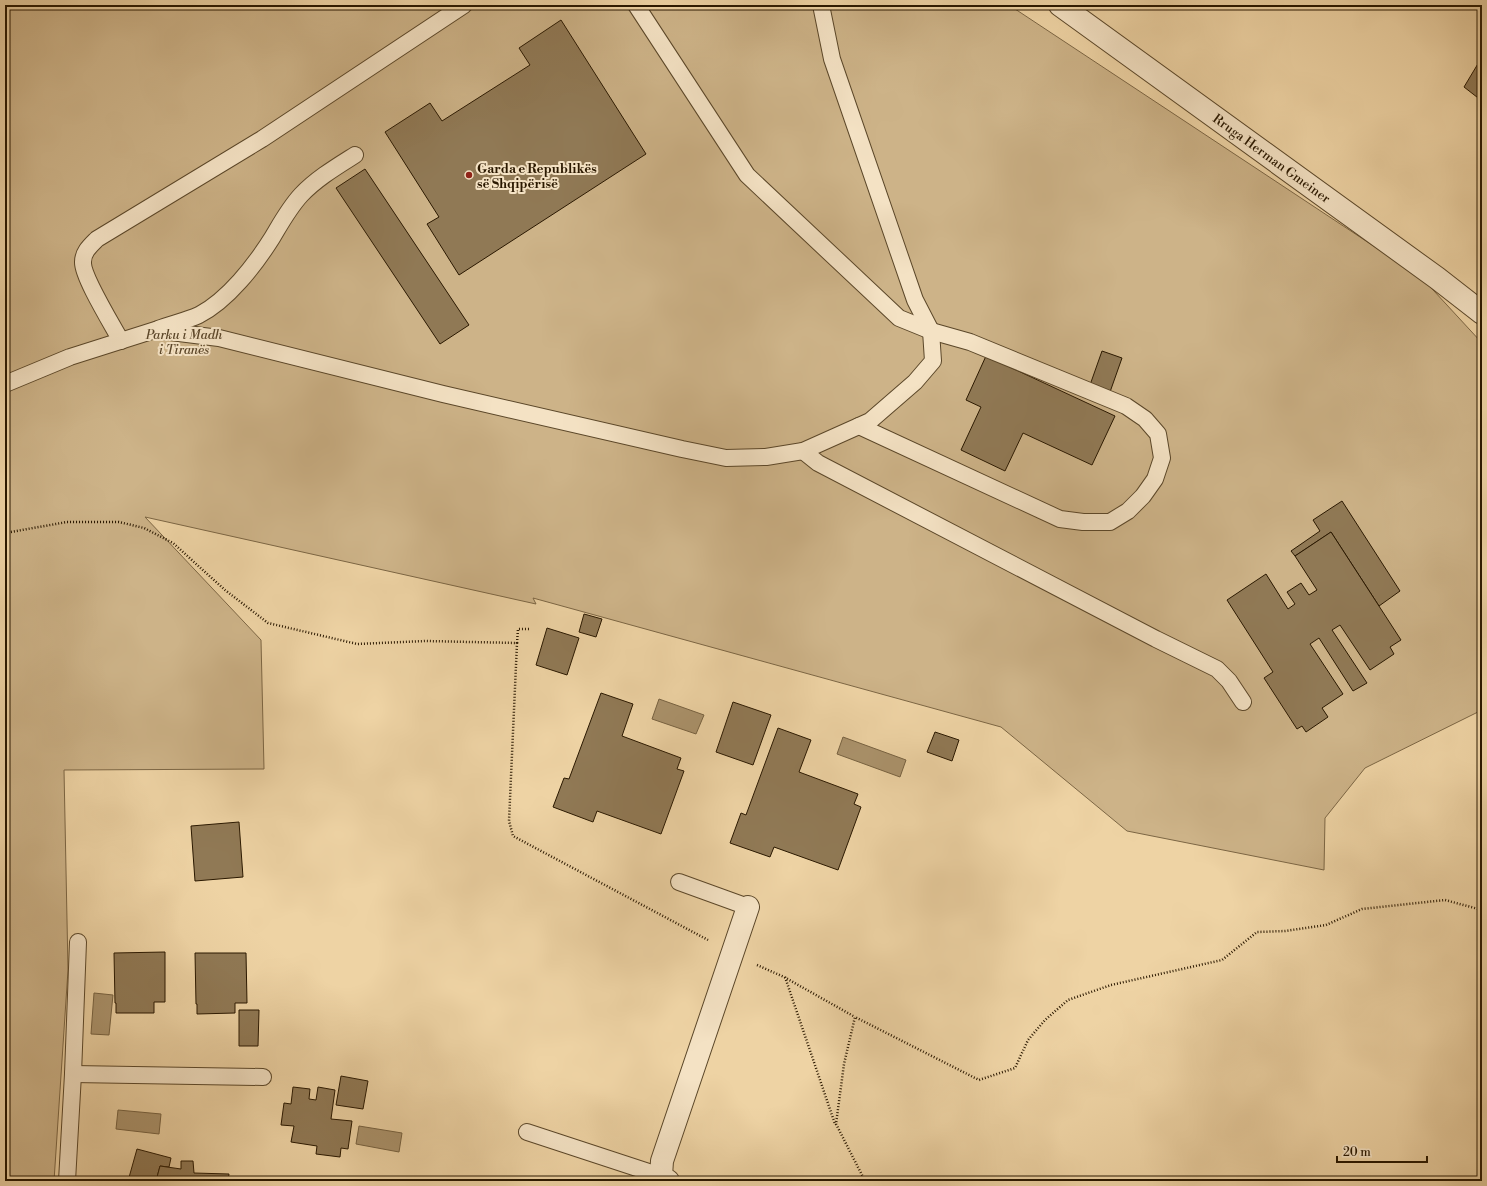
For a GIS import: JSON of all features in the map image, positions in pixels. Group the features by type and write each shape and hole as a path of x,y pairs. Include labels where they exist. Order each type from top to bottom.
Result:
{"street":[{"name":"Rruga Herman Gmeiner","path":"1060,5 1437,278 1482,313"},
{"path":"665,1178 662,1161 748,907"}],"lane":[{"path":"121,341 88,279 83,263 86,250 97,239 262,139 464,5"},
{"path":"636,5 747,175 899,318 931,332 970,342 1126,406 1145,419 1158,434 1162,458 1155,479 1143,496 1128,511 1110,522 1083,522 1060,519 859,426"},
{"path":"155,330 219,338 443,394 682,450 726,458 766,457 803,451 870,421 915,382 933,361 931,332 915,300 832,60 822,5"},
{"path":"5,384 70,358 199,315 219,301 257,261 282,219 301,195 332,169 355,155"},
{"path":"803,451 818,463 1156,639 1217,669 1243,702"},
{"path":"679,882 748,907"},
{"path":"67,1181 78,942"},
{"path":"73,1074 263,1077"},
{"path":"526,1132 665,1178"}],"path":[{"path":"5,533 67,522 119,522 144,528 173,543 225,590 268,623 357,644 426,641 517,643"},
{"path":"530,629 518,629 509,821 513,836 733,954 784,977 855,1017 979,1080 1015,1068 1028,1040 1045,1020 1068,1000 1111,985 1222,960 1257,932 1285,931 1326,925 1362,909 1445,900 1482,910"},
{"path":"784,977 836,1124 865,1181"},
{"path":"836,1124 844,1064 855,1017"}],"green space":[{"name":"Parku i Madh i Tiranës","path":"5,5 1009,5 1422,278 1482,343 1482,710 1365,768 1325,818 1324,870 1127,831 1001,727 533,598 536,604 145,517 261,640 264,769 64,770 68,970 54,1181 5,1181"}],"shaded area":[{"path":"659,699 704,715 696,734 652,719"},
{"path":"843,737 906,760 900,777 837,754"},
{"path":"94,993 113,995 109,1035 91,1034"},
{"path":"118,1110 161,1114 159,1134 116,1129"},
{"path":"359,1126 402,1133 399,1152 356,1144"}],"building":[{"path":"561,20 646,154 459,275 427,224 439,217 385,132 430,103 442,121 530,65 519,48"},
{"path":"1482,57 1482,101 1464,87"},
{"path":"365,169 469,325 440,344 336,188"},
{"path":"1102,351 1122,358 1110,392 1090,385"},
{"path":"986,356 1115,416 1092,465 1023,433 1005,471 961,450 981,407 966,400"},
{"path":"1342,501 1400,591 1379,606 1331,532 1295,556 1291,551 1320,531 1313,520"},
{"path":"1331,532 1401,640 1390,647 1394,654 1370,670 1340,625 1332,630 1367,683 1353,691 1319,638 1310,644 1343,694 1322,708 1328,717 1306,732 1302,726 1297,729 1264,678 1273,672 1227,600 1266,574 1288,609 1295,604 1287,592 1301,583 1309,595 1317,590 1295,556"},
{"path":"584,614 602,619 596,637 579,632"},
{"path":"547,628 579,638 567,675 536,665"},
{"path":"601,693 633,704 622,736 681,758 677,769 684,771 661,834 597,811 593,822 553,807 564,778 569,779"},
{"path":"733,702 771,715 753,765 716,752"},
{"path":"778,728 811,740 799,772 858,794 854,804 861,807 838,870 774,847 770,857 730,843 741,813 746,815"},
{"path":"935,732 959,740 952,761 927,752"},
{"path":"239,822 243,877 195,881 191,826"},
{"path":"165,952 165,1002 154,1002 154,1013 116,1013 114,953"},
{"path":"195,953 246,953 247,1003 235,1003 235,1013 197,1014"},
{"path":"239,1010 259,1010 258,1046 239,1046"},
{"path":"341,1076 368,1081 363,1109 336,1105"},
{"path":"293,1087 310,1089 309,1099 316,1100 318,1087 335,1090 331,1119 352,1121 348,1149 341,1148 340,1157 316,1154 317,1146 291,1142 294,1126 281,1125 284,1103 291,1104"},
{"path":"137,1149 171,1158 169,1167 160,1166 156,1181 128,1181"},
{"path":"181,1161 193,1161 194,1173 229,1174 228,1181 156,1181 160,1166 181,1169"}],"place":[{"name":"Garda e Republikës së Shqipërisë","path":"469,175"}]}
